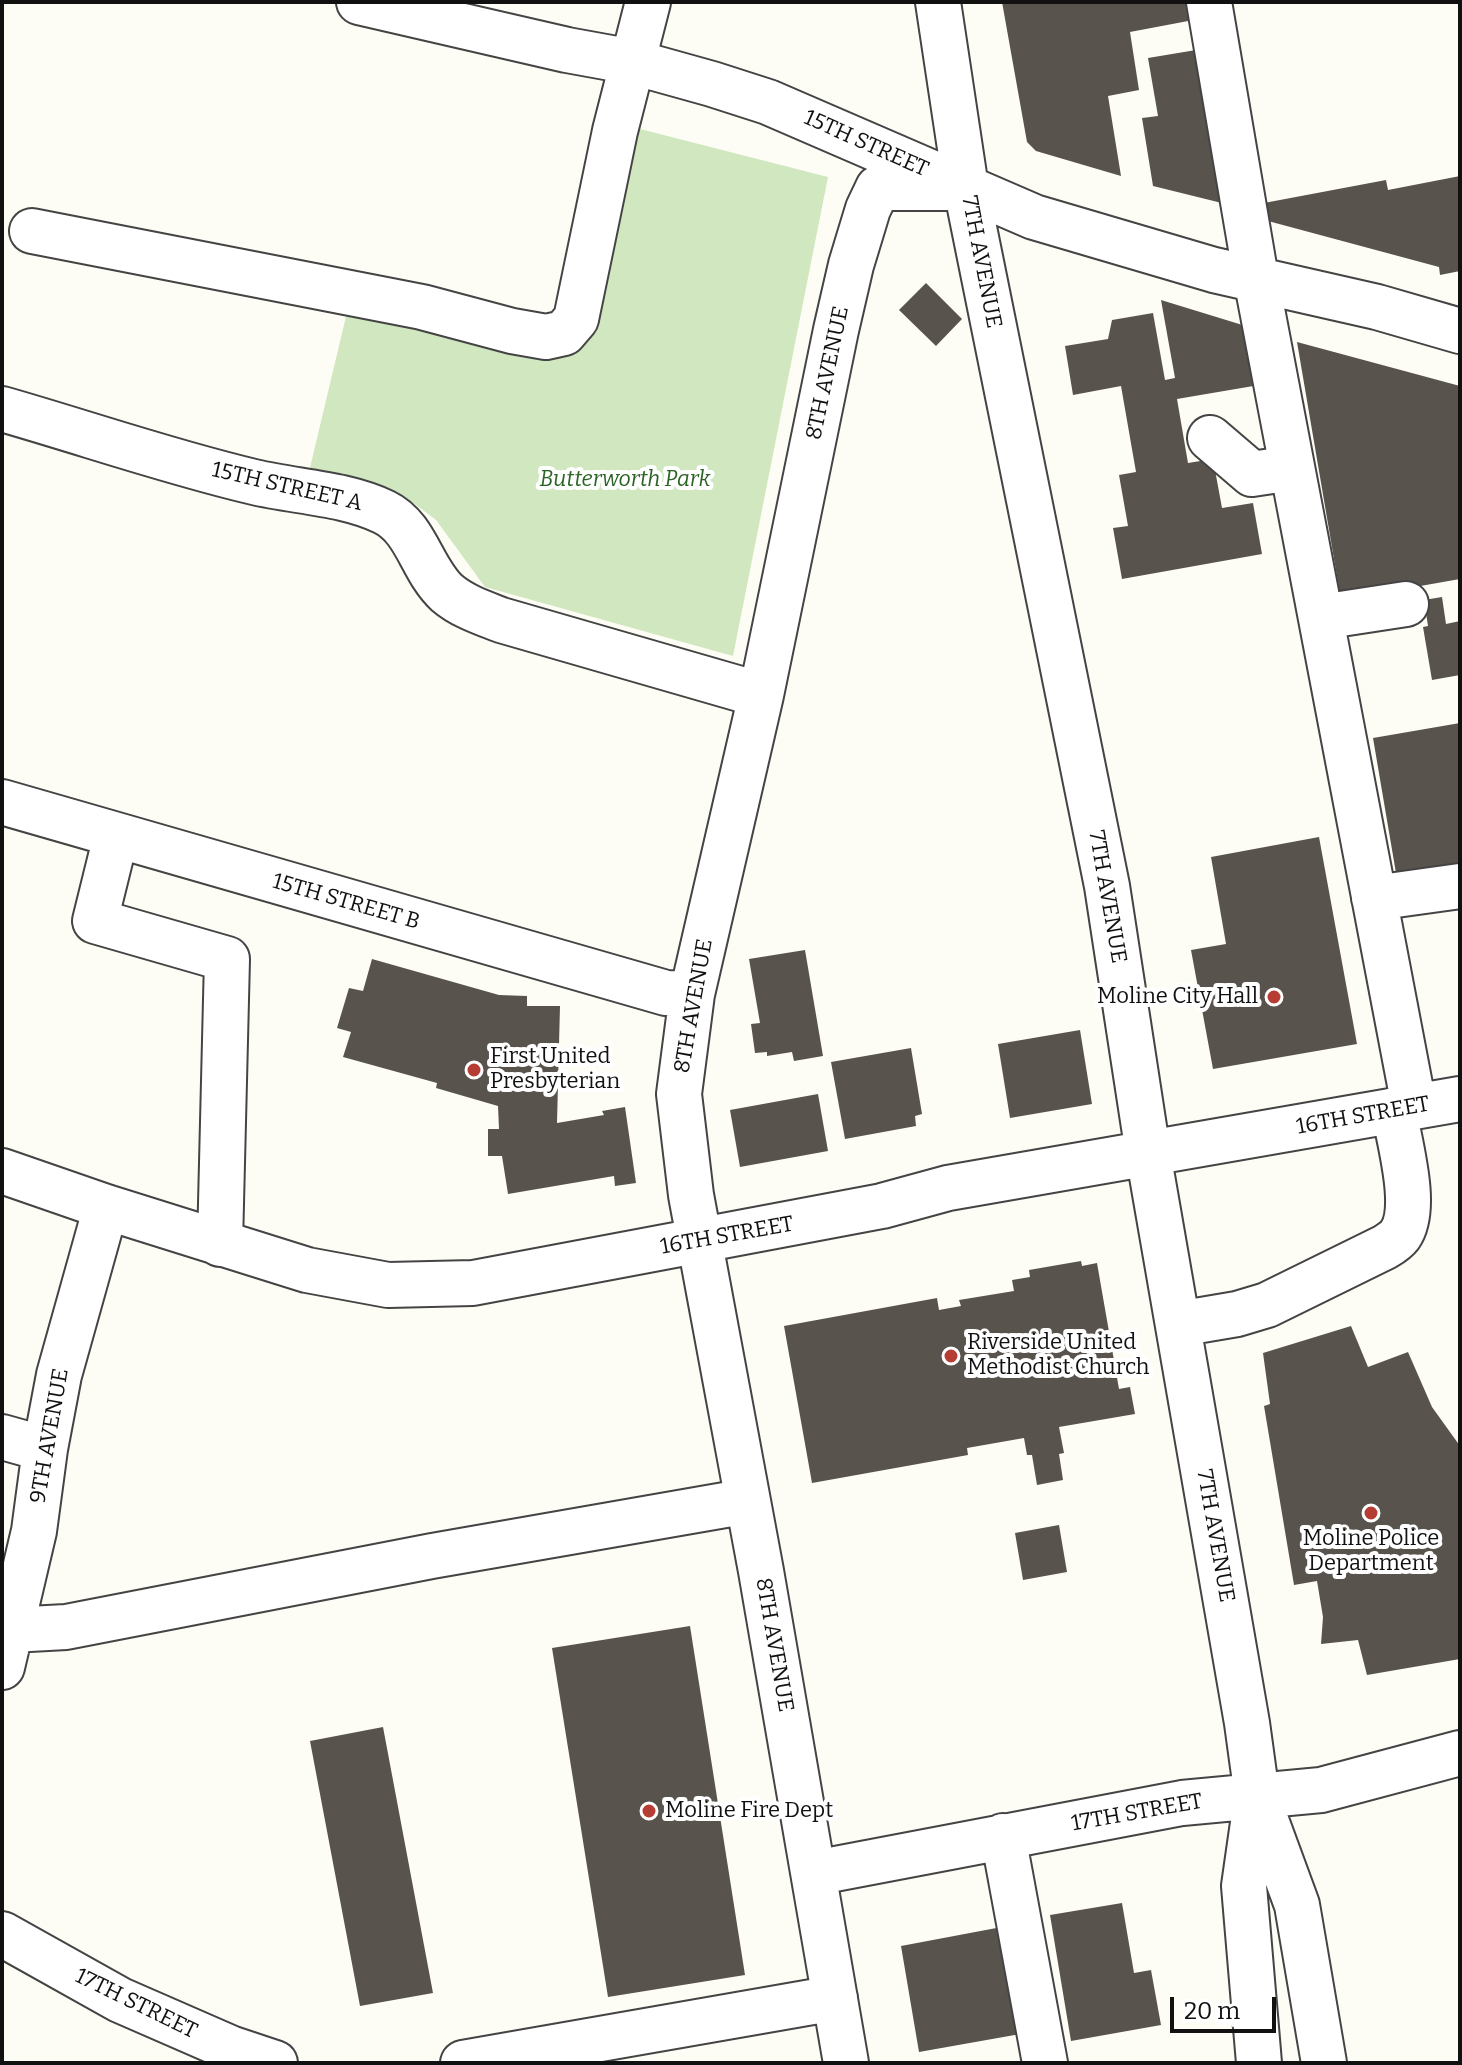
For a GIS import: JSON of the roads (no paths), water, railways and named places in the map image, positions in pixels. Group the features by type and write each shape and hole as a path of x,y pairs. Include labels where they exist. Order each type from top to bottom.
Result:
{"street":[{"name":"15TH STREET","path":"359,2 633,62 712,84 768,102 1034,217 1214,270 1460,331"},
{"path":"32,231 422,307 512,331 546,337 564,333 576,319 615,131 648,2"},
{"name":"7TH AVENUE","path":"938,2 966,188 1107,886 1148,1153 1257,1796 1297,1905 1324,2063"},
{"path":"1178,1324 1237,1314 1267,1305 1385,1247 1400,1235 1407,1220 1409,1201 1404,1108 1374,898 1256,278 1209,2"},
{"name":"8TH AVENUE","path":"846,2063 700,1241 679,1094 692,994 761,695 836,330 868,209 878,188 966,188"},
{"name":"15TH STREET A","path":"2,409 252,482 360,503 386,513 403,525 447,593 468,607 501,620 761,695"},
{"path":"1210,438 1252,474 1292,468"},
{"path":"1321,617 1406,604"},
{"name":"15TH STREET B","path":"2,802 666,993 692,994"},
{"path":"116,836 95,921 227,959 220,1244"},
{"path":"1374,898 1460,886"},
{"name":"16TH STREET","path":"2,1171 307,1270 388,1285 419,1286 473,1283 882,1206 948,1188 1460,1099"},
{"name":"9TH AVENUE","path":"6,1649 34,1531 59,1375 106,1207"},
{"path":"2,1437 45,1449"},
{"path":"6,1649 66,1627 432,1556 748,1501"},
{"name":"17TH STREET","path":"814,1873 1182,1803 1321,1790 1460,1753"},
{"name":"7TH AVENUE","path":"1257,1796 1244,1886 1259,2063"},
{"path":"1003,1836 1045,2063"},
{"name":"17TH STREET","path":"2,1934 120,2000 230,2048 275,2063"},
{"path":"463,2063 835,1998"}],"place":[{"name":"Moline City Hall","path":"1274,997"},
{"name":"First United Presbyterian","path":"474,1070"},
{"name":"Riverside United Methodist Church","path":"951,1356"},
{"name":"Moline Police Department","path":"1371,1513"},
{"name":"Moline Fire Dept","path":"649,1811"}],"park label":[{"name":"Butterworth Park","path":"625,480"}]}
